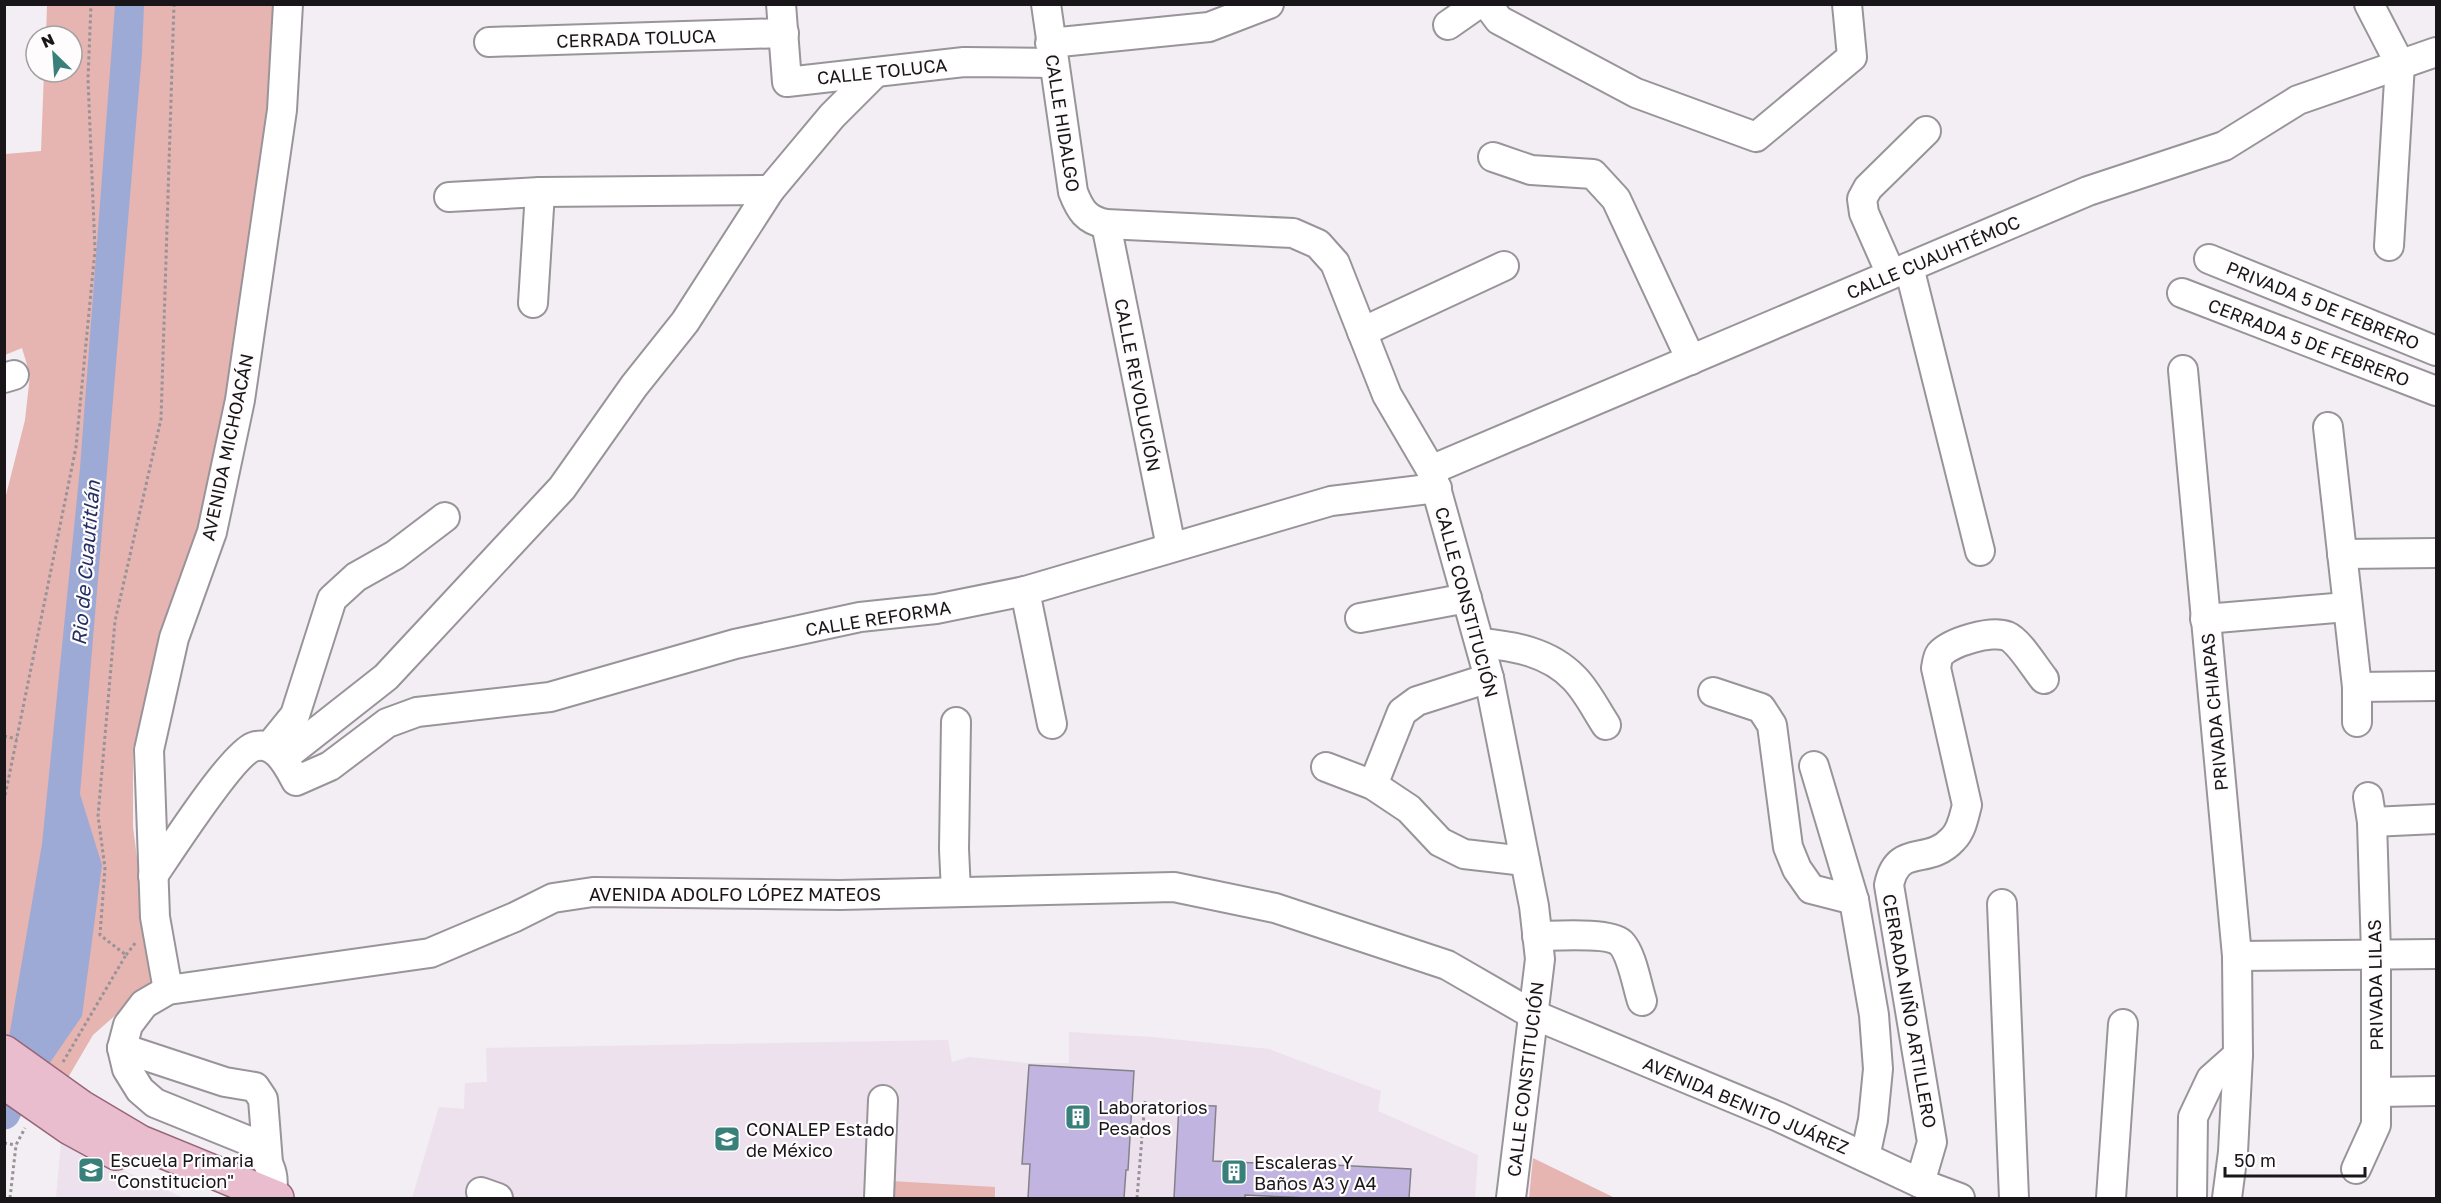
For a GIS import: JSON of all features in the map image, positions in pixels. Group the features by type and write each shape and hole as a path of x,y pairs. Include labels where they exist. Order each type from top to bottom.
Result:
{"main road":[{"path":"4,1052 41,1093 131,1162 222,1198"},
{"path":"4,1082 41,1093"},
{"path":"76,1118 273,1198"}],"street":[{"name":"AVENIDA MICHOACÁN","path":"168,990 155,917 149,750 174,638 212,532 240,400 282,110 288,4"},
{"name":"CALLE TOLUCA","path":"781,4 787,82 1052,53 1209,27 1269,4"},
{"name":"CALLE HIDALGO","path":"1046,4 1073,192 1079,209 1093,221 1106,224"},
{"path":"1448,25 1478,4"},
{"path":"1487,4 1499,20 1636,93 1756,137 1852,57 1847,4"},
{"path":"2369,4 2400,64 2389,246"},
{"name":"CERRADA TOLUCA","path":"489,42 784,33"},
{"name":"CALLE CUAUHTÉMOC","path":"1434,479 1691,360 2088,191 2224,146 2298,100 2436,52"},
{"path":"283,762 386,677 562,488 634,386 685,322 770,190 832,116 876,72"},
{"path":"1926,131 1868,188 1862,198 1864,213 1900,271 1980,551"},
{"path":"1493,157 1532,170 1593,174 1616,199 1691,360"},
{"path":"448,197 540,192 770,190"},
{"path":"533,303 540,192"},
{"name":"CALLE CONSTITUCIÓN","path":"1106,224 1293,233 1318,244 1335,263 1387,395 1434,479 1489,678 1525,861 1540,959 1511,1198"},
{"name":"CALLE REVOLUCIÓN","path":"1106,224 1171,547"},
{"name":"PRIVADA 5 DE FEBRERO","path":"2209,259 2436,351"},
{"path":"1362,332 1504,266"},
{"name":"CERRADA 5 DE FEBRERO","path":"2182,293 2436,392"},
{"name":"PRIVADA CHIAPAS","path":"2183,370 2237,956 2238,1055 2233,1152 2227,1198"},
{"path":"2328,427 2357,687 2357,722"},
{"name":"CALLE REFORMA","path":"283,762 330,766 387,723 417,712 550,697 735,644 860,617 936,609 1025,591 1332,501 1434,479"},
{"path":"283,762 295,715 332,599 356,578 395,555 445,516"},
{"path":"2342,554 2436,553"},
{"path":"1025,591 1052,724"},
{"path":"1360,618 1467,598"},
{"path":"2205,619 2347,607"},
{"name":"CERRADA NIÑO ARTILLERO","path":"1920,1183 1932,1142 1889,885 1892,870 1901,860 1937,852 1954,839 1962,824 1967,805 1936,668 1939,656 1954,643 1991,634 2007,636 2044,679"},
{"path":"1480,643 1504,645 1546,655 1575,678 1606,725"},
{"path":"1373,785 1402,712 1416,701 1489,678"},
{"path":"2357,687 2436,686"},
{"path":"1713,692 1761,708 1772,725 1788,847 1797,869 1811,889 1854,900"},
{"path":"956,722 954,849 956,892"},
{"path":"153,876 234,762 253,747 283,762"},
{"path":"1814,766 1854,900 1874,1015 1878,1069 1873,1120 1865,1157"},
{"path":"1326,767 1373,785 1409,809 1440,842 1464,854 1525,861"},
{"name":"PRIVADA LILAS","path":"2356,1169 2376,1125 2376,953 2370,810 2436,819"},
{"name":"AVENIDA ADOLFO LÓPEZ MATEOS","path":"122,1048 128,1024 144,1004 168,990 430,953 515,917 553,898 592,892 840,895 1174,887 1275,908 1447,965 1532,1014"},
{"path":"2002,904 2014,1198"},
{"path":"1537,936 1607,938 1621,943 1629,956 1642,1001"},
{"path":"2237,956 2436,954"},
{"name":"AVENIDA BENITO JUÁREZ","path":"1532,1014 1779,1117 1920,1183 1960,1198"},
{"path":"2111,1198 2123,1024"},
{"path":"122,1048 127,1069 140,1090 155,1103 249,1141 261,1152 274,1176 273,1198"},
{"path":"122,1048 225,1082 255,1087 263,1099 268,1163"},
{"path":"2192,1198 2193,1117 2211,1079 2238,1055"},
{"path":"2377,1092 2436,1091"},
{"path":"879,1198 883,1101"}],"path":[{"path":"4,801 76,447 95,250 88,79 91,4"},
{"path":"10,1198 16,1145 41,1093 126,955 100,935 105,868 98,816 115,621 161,419 174,4"},
{"path":"4,736 17,739"},
{"path":"1137,1198 1145,1101"},
{"path":"4,1143 16,1145"}],"shaded area":[{"path":"47,5 277,5 262,167 232,381 201,527 133,748 133,827 153,982 93,1035 66,1081 5,1034 4,503 25,420 30,375 22,348 5,355 5,154 41,151 44,84 84,84 84,24 46,24"},
{"name":"CONALEP Estado de México","path":"1069,1032 1152,1037 1269,1049 1381,1091 1378,1111 1478,1155 1475,1198 412,1198 439,1107 464,1109 465,1083 487,1082 486,1048 948,1040 952,1062 969,1057 1027,1063 1069,1063"},
{"name":"Escuela Primaria \"Constitucion\"","path":"61,1142 184,1198 56,1198"},
{"path":"1533,1158 1615,1198 1529,1198"},
{"path":"891,1181 995,1187 995,1198 890,1198"}],"water":[{"path":"115,5 144,5 142,53 80,794 102,865 82,1016 47,1067 9,1037 42,844 80,468"}],"building":[{"name":"Laboratorios Pesados","path":"1029,1065 1134,1071 1124,1198 1028,1198 1030,1164 1022,1164"},
{"path":"1179,1105 1216,1106 1213,1161 1411,1169 1409,1198 1308,1198 1245,1195 1245,1198 1174,1198"}],"waterway":[{"name":"Rio de Cuautitlán","path":"4,1113 26,1065"}],"place":[{"name":"Laboratorios Pesados","path":"1078,1117"},
{"name":"CONALEP Estado de México","path":"727,1139"},
{"name":"Escuela Primaria \"Constitucion\"","path":"91,1170"},
{"name":"Escaleras Y Baños A3 y A4","path":"1234,1172"}]}
